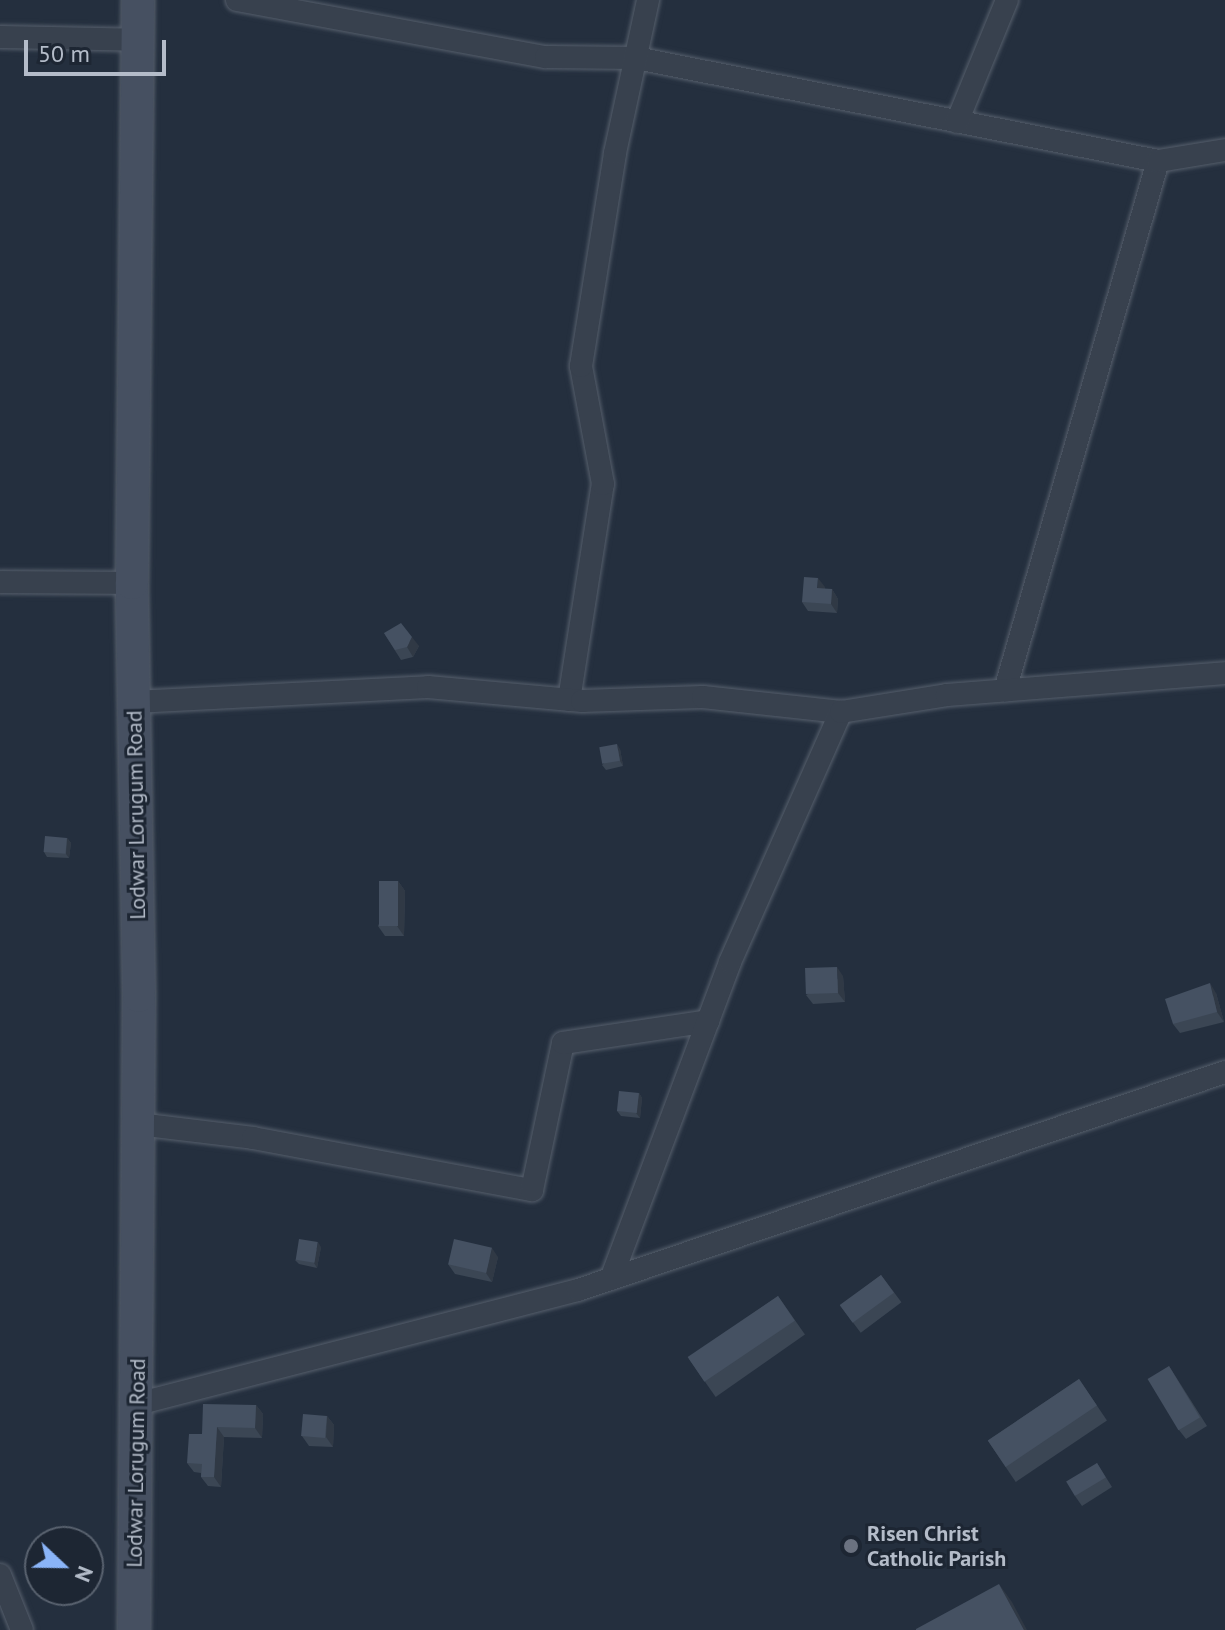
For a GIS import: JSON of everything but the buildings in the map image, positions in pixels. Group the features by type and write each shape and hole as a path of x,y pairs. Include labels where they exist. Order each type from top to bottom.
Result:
{"main road":[{"name":"Lodwar Lorugum Road","path":"134,1630 138,1124 132,583 138,0"}],"street":[{"path":"237,0 546,57 636,58 1158,161 1225,150"},
{"path":"569,700 603,484 581,366 648,0"},
{"path":"957,122 1007,0"},
{"path":"0,37 138,40"},
{"path":"1005,690 1158,161"},
{"path":"0,582 132,583"},
{"path":"134,702 428,687 569,700 703,697 841,712 1005,690 1225,673"},
{"path":"611,1279 708,1021 841,712"},
{"path":"138,1124 253,1138 532,1190 563,1043 708,1021"},
{"path":"137,1404 428,1332 611,1279 1225,1072"},
{"path":"0,1575 22,1630"}],"place":[{"name":"Risen Christ Catholic Parish","path":"851,1546"}]}
